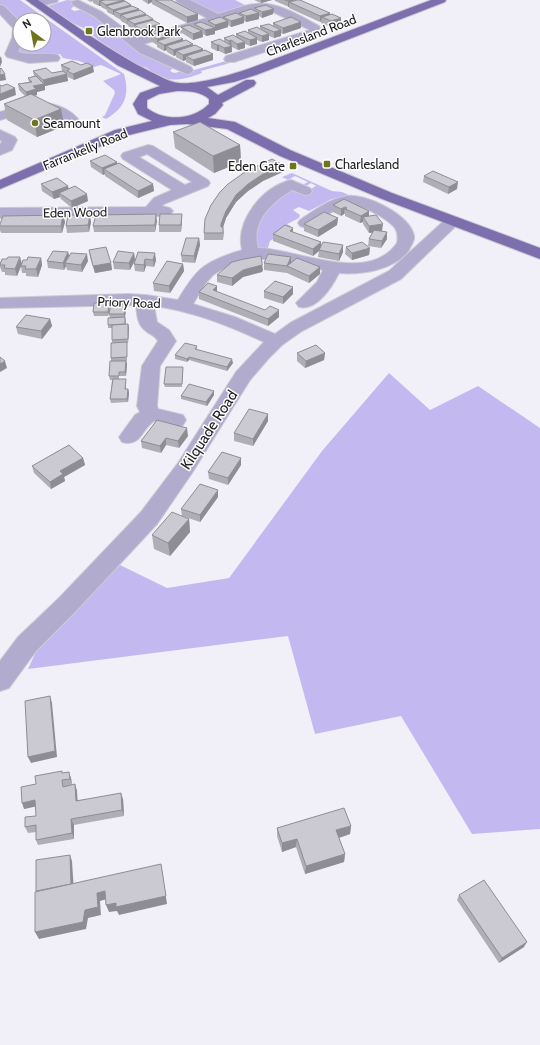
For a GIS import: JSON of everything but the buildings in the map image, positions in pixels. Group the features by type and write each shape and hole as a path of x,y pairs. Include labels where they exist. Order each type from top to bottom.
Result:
{"main road":[{"path":"34,2 121,62 162,82 207,92 213,96 230,125"},
{"name":"Charlesland Road","path":"143,103 158,90 230,80 445,2"},
{"name":"Charlesland Road","path":"179,120 207,114 216,103 242,86 445,2"},
{"path":"121,62 131,72 143,103 153,117 230,125 286,153 336,175 452,222 540,254"},
{"name":"Farrankelly Road","path":"0,175 109,128 143,103"},
{"name":"Farrankelly Road","path":"0,185 120,133 179,120"}],"street":[{"path":"34,2 53,0"},
{"path":"180,0 217,18"},
{"path":"240,0 255,7"},
{"path":"77,6 98,14 144,50 187,70"},
{"path":"134,43 255,7 268,7 275,9 315,28 316,32 239,58"},
{"path":"0,8 19,27 18,38 11,54 29,59 54,58"},
{"path":"0,116 36,105 48,106 60,111 75,124"},
{"path":"0,134 10,140 7,147 0,151"},
{"path":"251,253 248,238 250,224 257,210 270,197 291,184 306,191"},
{"path":"150,211 160,201 184,191"},
{"path":"183,306 198,282 207,272 224,262 251,253 285,256 333,268 353,270 372,266 390,259 401,250 406,239 405,229 395,219 359,201 344,201 308,216"},
{"name":"Eden Wood","path":"0,213 170,210 169,216"},
{"name":"Kilquade Road","path":"0,680 27,644 67,605 149,518 185,468 243,376 262,354 276,341 296,327 395,274 452,222"},
{"path":"305,303 324,285 333,268"},
{"name":"Priory Road","path":"0,303 22,304 115,299 146,300 183,306 220,317 276,341"},
{"path":"146,300 147,323 161,331 167,341 151,366 146,406 150,414"},
{"path":"128,437 142,420 150,414 176,420"}],"shaded area":[{"path":"0,0 20,0 37,12 12,12 12,16 0,5"},
{"path":"67,0 79,1 71,9 74,11 85,9 174,67 170,71 174,73 184,71 189,73 194,70 226,61 228,59 230,63 201,71 202,73 187,78 174,80 155,75 147,71 150,70 145,67 141,68 101,42 85,29 69,21 48,6"},
{"path":"186,0 235,0 247,6 247,8 215,15"},
{"path":"52,23 124,74 126,82 126,95 122,105 106,119 102,117 105,115 115,93 114,90 103,81 121,74 101,65 94,67 79,61 63,58 60,54 17,54 18,52 52,52"},
{"path":"292,173 332,191 342,192 351,196 332,199 309,211 299,207 293,210 300,215 299,218 287,224 292,227 270,241 267,251 258,250 255,225 273,201 291,190 301,194 316,186 311,183 303,188 302,185 308,182 295,176 288,180 282,177"},
{"path":"389,373 430,410 478,386 540,428 540,829 472,834 401,716 315,734 288,636 28,669 39,645 120,565 167,588 229,578 322,451"}],"place":[{"name":"Glenbrook Park","path":"89,31"},
{"name":"Seamount","path":"35,123"},
{"name":"Charlesland","path":"327,164"},
{"name":"Eden Gate","path":"293,166"}]}
